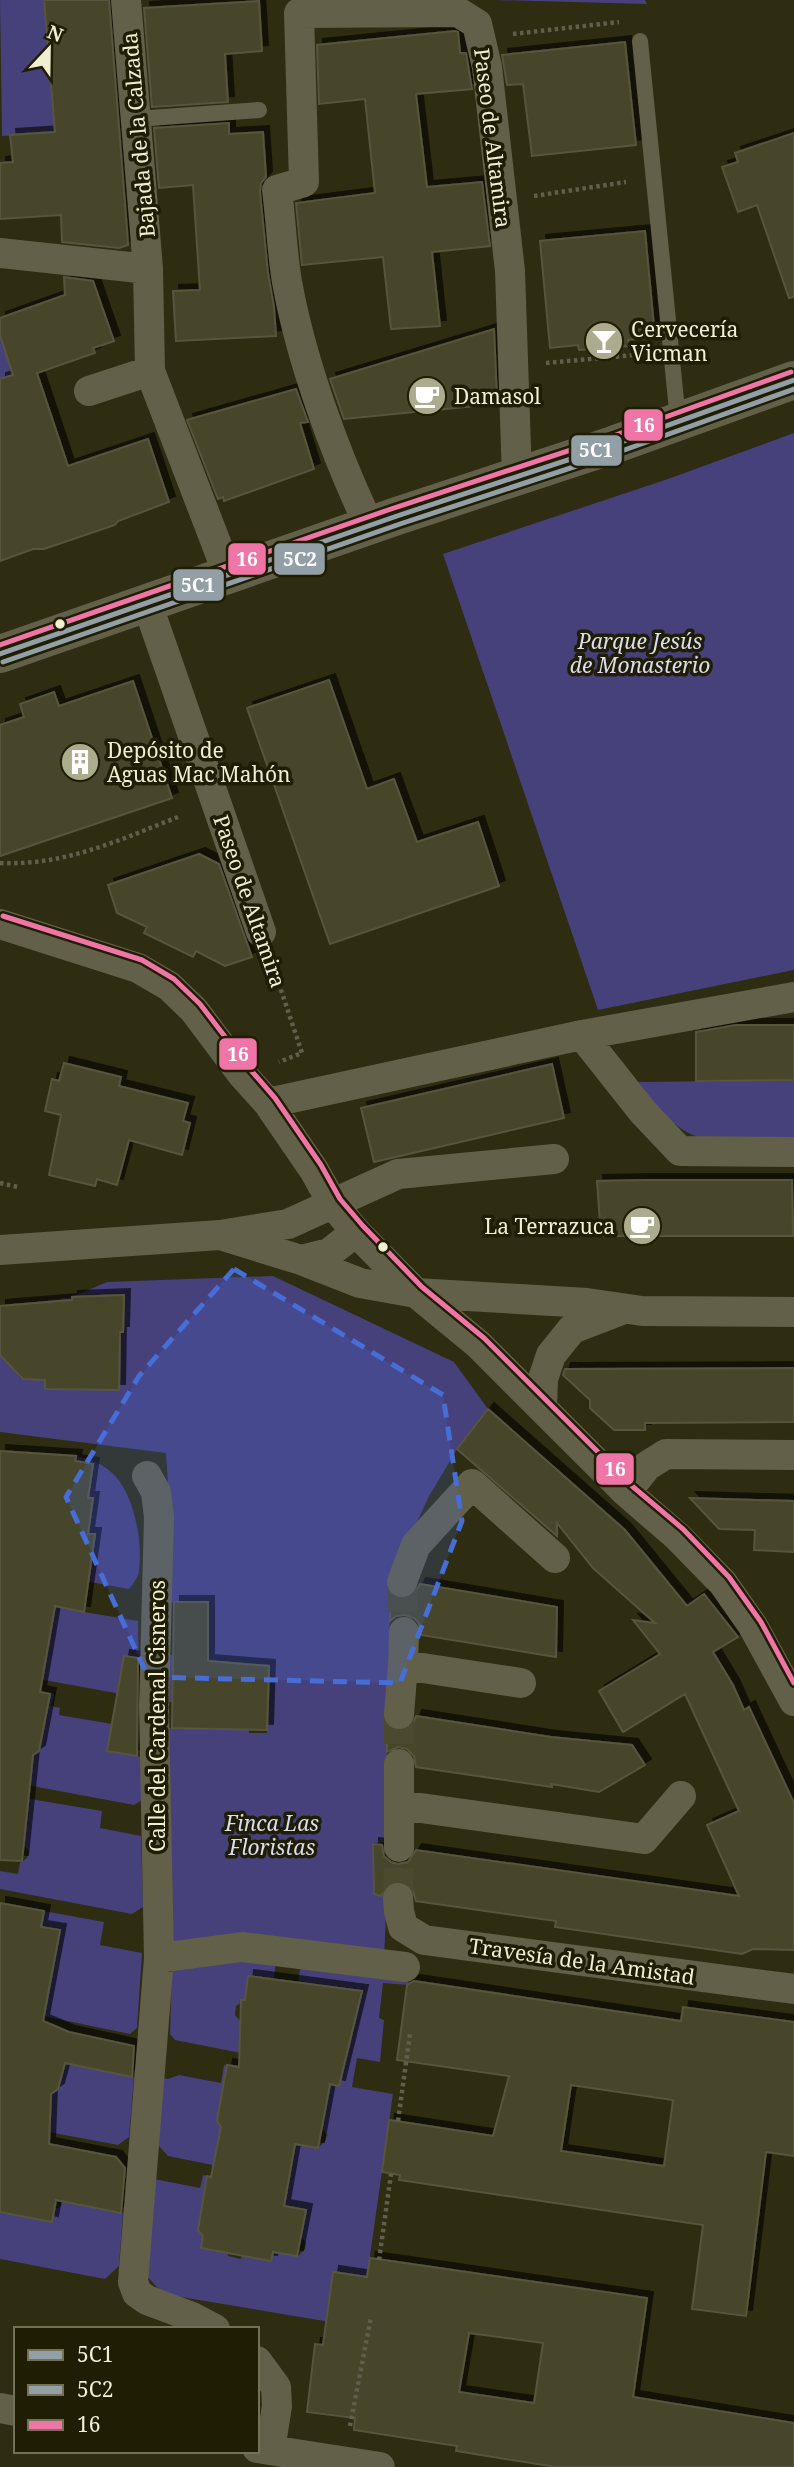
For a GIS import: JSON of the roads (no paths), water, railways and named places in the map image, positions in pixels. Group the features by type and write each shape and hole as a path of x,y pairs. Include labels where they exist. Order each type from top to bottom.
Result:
{"main road":[{"path":"0,654 228,574 517,478 794,380"}],"street":[{"name":"Bajada de la Calzada","path":"126,0 148,269 150,371 228,574"},
{"name":"Paseo de Altamira","path":"370,527 352,488 310,373 287,282 277,190 304,182 299,13 458,12 477,24 487,67 510,271 517,478"},
{"name":"Bajada de la Calzada","path":"0,253 148,269"},
{"path":"89,391 150,371"},
{"name":"Paseo de Altamira","path":"147,603 261,932"},
{"path":"0,924 138,968 169,986 194,1010 242,1074 268,1103 314,1170 333,1204 356,1232 416,1293 478,1344 626,1492 677,1536 723,1583 753,1626 794,1701"},
{"path":"268,1103 582,1035 794,997"},
{"path":"582,1035 643,1112 680,1150 794,1152"},
{"path":"0,1250 220,1235 288,1224 362,1188 398,1174 554,1159"},
{"path":"301,1260 329,1253 356,1232"},
{"path":"220,1235 301,1260 360,1283 416,1293 587,1303 624,1309 794,1312"},
{"path":"542,1408 543,1379 551,1355 572,1329 624,1309"},
{"path":"626,1492 647,1466 666,1454 794,1455"},
{"name":"Calle del Cardenal Cisneros","path":"147,1476 156,1492 159,1517 154,1707 159,1958 133,2282 136,2293 147,2300 211,2327"},
{"path":"402,1582 416,1545 472,1484 555,1558"},
{"path":"399,1714 404,1632"},
{"path":"403,1665 521,1683"},
{"path":"399,1764 399,1847"},
{"path":"399,1805 644,1839 681,1796"},
{"name":"Travesía de la Amistad","path":"398,1898 398,1911 403,1927 424,1940 794,1989"},
{"path":"159,1958 242,1947 405,1967"},
{"path":"259,2364 276,2387 277,2406 264,2449 380,2467"}],"lane":[{"path":"640,41 678,420"},
{"path":"136,119 259,110"}],"tunnel":[{"path":"402,1582 404,1632"},
{"path":"399,1714 399,1764"},
{"path":"398,1898 399,1847"}],"place":[{"name":"Cervecería Vicman","path":"604,341"},
{"name":"Damasol","path":"427,396"},
{"name":"Depósito de Aguas Mac Mahón","path":"80,762"},
{"name":"La Terrazuca","path":"642,1226"}],"park label":[{"name":"Parque Jesús de Monasterio","path":"640,653"},
{"name":"Finca Las Floristas","path":"272,1835"}]}
